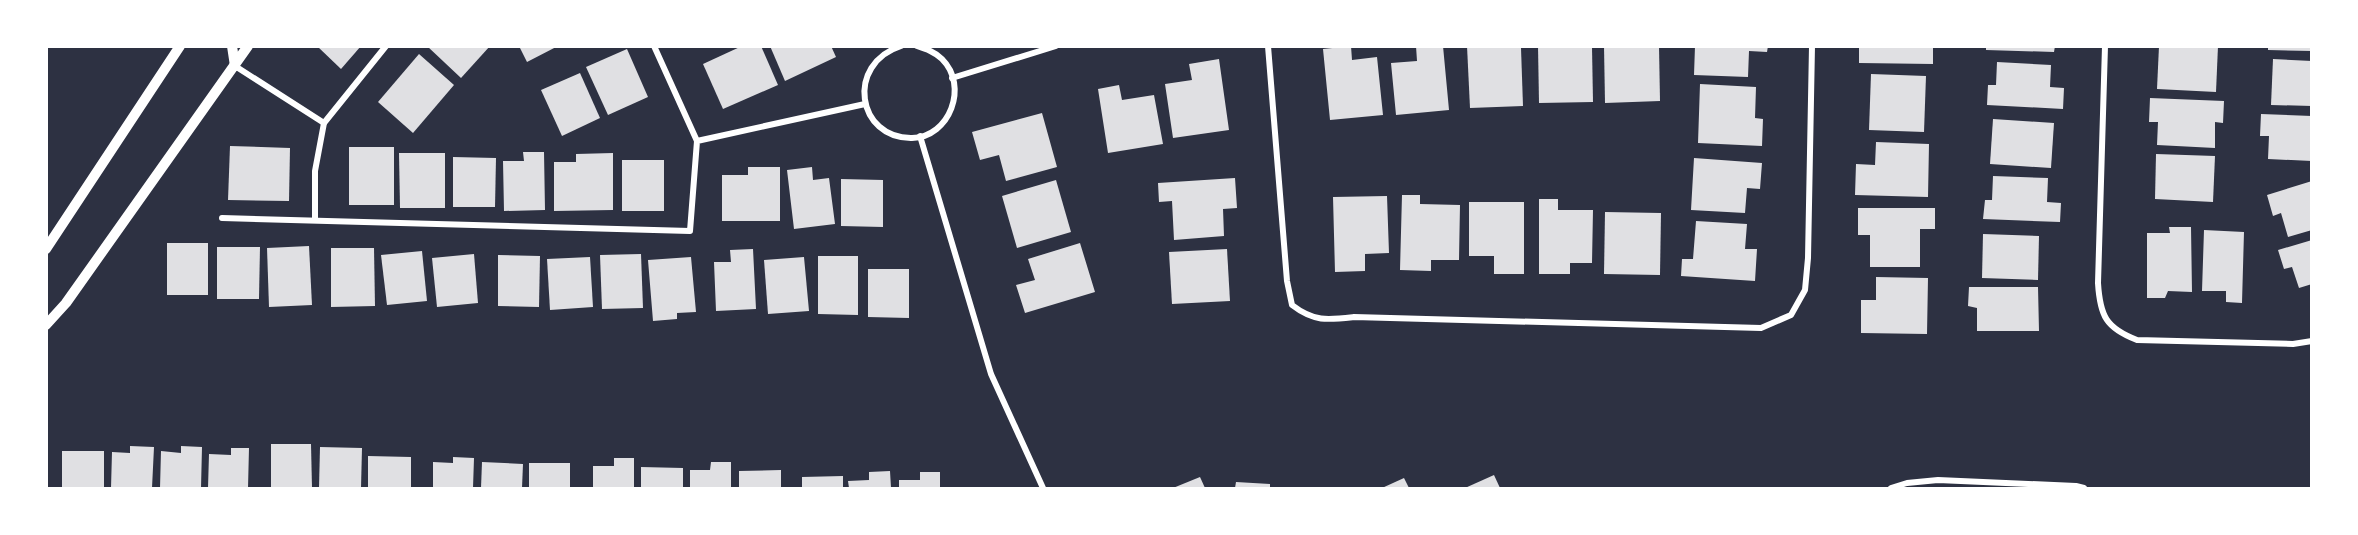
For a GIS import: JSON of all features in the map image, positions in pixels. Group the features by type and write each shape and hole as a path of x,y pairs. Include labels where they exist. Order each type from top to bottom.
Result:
{"street":[{"path":"46,249 180,46"},
{"path":"232,46 236,66 324,123"},
{"path":"46,325 66,303 248,46"},
{"path":"315,219 315,171 324,123 386,46"},
{"path":"222,218 690,231 697,141 654,46"},
{"path":"896,47 875,60 867,74 863,89 865,104 872,119 883,129 897,136 913,138 941,125 950,114 955,85 942,59 917,46"},
{"path":"952,78 1056,46"},
{"path":"1268,46 1282,247 1292,305 1305,315 1325,320 1354,317 1761,328 1791,315 1805,290 1808,258 1812,46"},
{"path":"2105,46 2098,283 2100,306 2108,321 2118,332 2138,340 2293,344 2312,341"},
{"path":"697,141 865,104"},
{"path":"920,136 991,374 1042,489"},
{"path":"1891,489 1907,483 1938,480 2076,486 2084,489"}],"building":[{"path":"317,46 361,46 341,69"},
{"path":"427,46 490,46 461,78"},
{"path":"519,46 558,46 527,62"},
{"path":"742,46 761,46 778,85 723,109 703,64"},
{"path":"770,46 831,46 836,57 785,81"},
{"path":"1351,46 1352,60 1377,57 1383,115 1330,120 1323,49"},
{"path":"1416,46 1443,46 1449,110 1396,115 1391,63 1417,61"},
{"path":"1467,46 1521,48 1523,106 1470,108"},
{"path":"1538,46 1592,47 1593,102 1539,103"},
{"path":"1604,46 1659,46 1660,101 1605,103"},
{"path":"1695,46 1768,46 1767,52 1749,51 1748,77 1694,75"},
{"path":"1859,46 1933,48 1933,64 1859,63"},
{"path":"1986,46 2055,46 2054,52 1986,50"},
{"path":"2159,46 2218,46 2216,92 2157,89"},
{"path":"2268,46 2312,46 2312,51 2268,50"},
{"path":"627,49 648,97 608,115 586,67"},
{"path":"419,54 454,85 413,133 378,102"},
{"path":"1219,59 1229,130 1173,138 1165,84 1192,80 1189,64"},
{"path":"2273,59 2312,61 2312,106 2271,105"},
{"path":"1997,62 2051,65 2050,87 2064,88 2063,109 1987,105 1988,85 1996,85"},
{"path":"580,73 600,118 562,136 541,90"},
{"path":"1871,74 1926,76 1924,132 1869,130"},
{"path":"1700,84 1756,87 1755,118 1763,119 1762,146 1698,143"},
{"path":"1119,85 1122,100 1154,95 1163,144 1108,153 1098,89"},
{"path":"2150,98 2224,101 2223,123 2215,122 2215,148 2157,145 2158,122 2149,122"},
{"path":"1042,113 1057,167 1006,181 999,155 980,160 972,132"},
{"path":"2261,114 2312,116 2312,161 2268,159 2269,136 2260,136"},
{"path":"1993,119 2054,123 2051,168 1990,164"},
{"path":"1876,142 1929,144 1928,197 1855,195 1856,164 1875,165"},
{"path":"230,146 290,148 289,201 228,200"},
{"path":"349,147 394,147 394,205 349,205"},
{"path":"523,152 544,152 545,210 504,211 503,161 524,161"},
{"path":"399,153 445,153 445,208 400,208"},
{"path":"613,153 613,210 554,211 554,162 576,162 576,154"},
{"path":"2156,154 2215,156 2213,202 2155,199"},
{"path":"453,157 496,158 495,207 453,207"},
{"path":"1694,158 1762,163 1760,189 1747,188 1745,213 1691,210"},
{"path":"622,160 664,160 664,211 622,211"},
{"path":"748,167 780,167 780,221 722,221 722,175 748,175"},
{"path":"812,167 813,180 829,178 835,224 794,229 787,170"},
{"path":"1993,176 2048,178 2047,202 2061,203 2060,222 1983,219 1985,200 1992,200"},
{"path":"1235,178 1237,208 1223,209 1224,236 1174,240 1172,201 1159,202 1158,183"},
{"path":"841,179 883,180 883,227 841,226"},
{"path":"1056,180 1071,232 1017,248 1002,196"},
{"path":"2312,181 2312,230 2288,237 2281,213 2273,216 2267,195"},
{"path":"1402,195 1420,195 1420,204 1460,205 1459,260 1431,260 1431,271 1400,270"},
{"path":"1387,196 1389,253 1365,254 1365,271 1335,272 1333,197"},
{"path":"1539,199 1558,199 1558,210 1593,210 1592,263 1570,263 1570,274 1539,274"},
{"path":"1469,202 1524,202 1524,274 1494,274 1494,256 1469,256"},
{"path":"1858,208 1935,208 1935,229 1920,229 1920,267 1870,267 1870,235 1858,235"},
{"path":"1605,212 1661,213 1660,275 1604,274"},
{"path":"1696,221 1747,224 1745,249 1757,249 1755,281 1681,276 1682,259 1693,259"},
{"path":"2169,227 2191,227 2192,292 2168,291 2165,298 2147,298 2147,233 2170,233"},
{"path":"2204,230 2244,232 2242,303 2226,302 2226,291 2202,291"},
{"path":"1983,234 2039,236 2038,280 1982,278"},
{"path":"2312,240 2312,284 2299,288 2292,267 2284,269 2278,250"},
{"path":"167,243 208,243 208,295 167,295"},
{"path":"1080,243 1095,292 1025,313 1016,285 1035,280 1028,259"},
{"path":"309,246 312,305 269,307 267,248"},
{"path":"217,247 260,247 259,299 217,299"},
{"path":"331,248 374,248 375,306 331,307"},
{"path":"753,249 756,309 716,311 714,262 731,262 730,250"},
{"path":"1227,249 1230,301 1172,304 1169,252"},
{"path":"422,251 427,301 387,305 381,255"},
{"path":"474,254 478,303 437,307 432,258"},
{"path":"641,254 643,308 602,309 600,255"},
{"path":"498,255 540,256 539,307 498,306"},
{"path":"818,256 858,256 858,315 818,314"},
{"path":"590,257 593,307 550,310 547,259"},
{"path":"691,257 696,312 677,313 677,319 653,321 648,260"},
{"path":"804,257 809,311 768,314 764,260"},
{"path":"868,269 909,269 909,318 868,317"},
{"path":"1876,277 1928,278 1927,334 1861,333 1861,300 1876,300"},
{"path":"1969,287 2038,287 2039,331 1977,331 1977,308 1968,306"},
{"path":"271,444 311,444 312,488 271,488"},
{"path":"130,446 154,447 152,488 111,488 112,452 130,453"},
{"path":"181,446 202,447 201,488 160,488 161,451 181,453"},
{"path":"320,447 362,448 361,488 319,488"},
{"path":"231,448 249,448 248,488 208,488 209,454 231,455"},
{"path":"62,451 104,451 104,488 62,488"},
{"path":"368,456 411,457 411,488 368,488"},
{"path":"453,457 474,458 473,488 433,488 433,462 453,463"},
{"path":"614,458 634,458 634,488 593,488 593,466 614,466"},
{"path":"482,462 523,464 522,488 481,488"},
{"path":"711,462 731,462 731,488 690,488 690,470 710,470"},
{"path":"529,463 570,463 570,488 529,488"},
{"path":"641,467 683,468 683,488 641,488"},
{"path":"781,470 781,488 739,488 739,471"},
{"path":"890,471 891,488 849,488 848,481 869,480 869,472"},
{"path":"920,472 940,472 940,488 899,488 899,480 920,480"},
{"path":"1494,475 1500,488 1465,488"},
{"path":"843,476 843,488 802,488 802,477"},
{"path":"1200,477 1205,488 1173,488"},
{"path":"1404,478 1409,488 1382,488"},
{"path":"1236,482 1270,484 1270,488 1235,488"}]}
